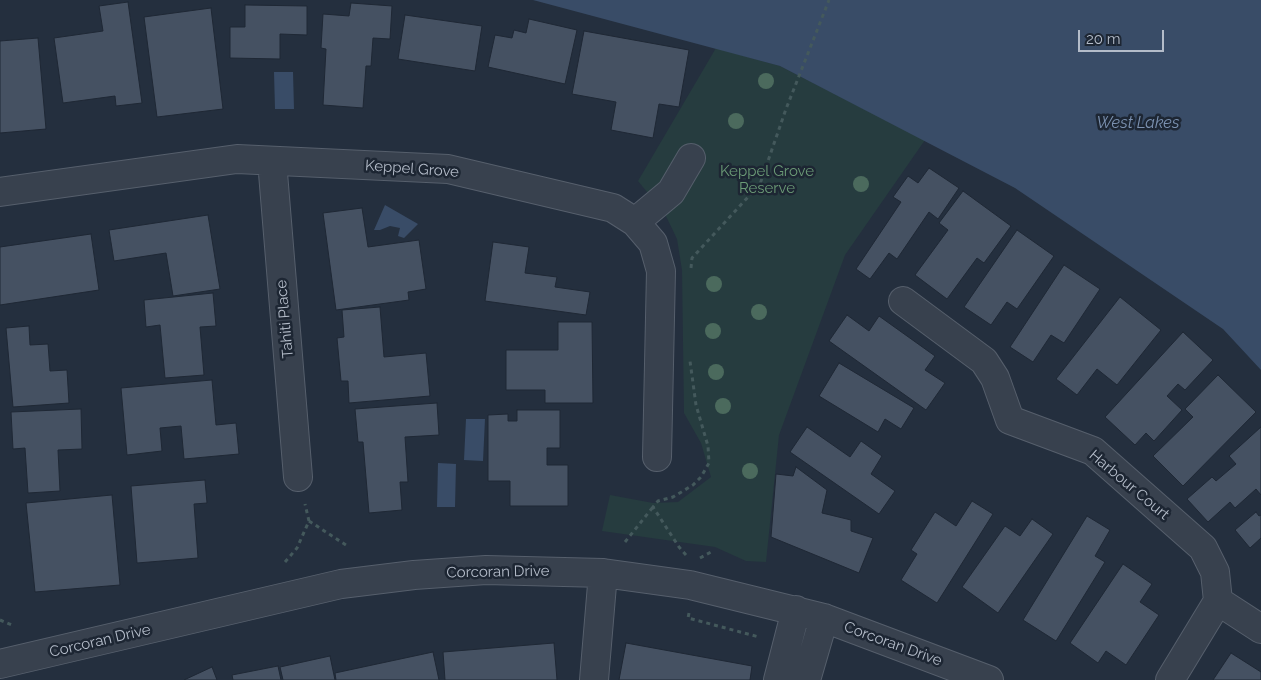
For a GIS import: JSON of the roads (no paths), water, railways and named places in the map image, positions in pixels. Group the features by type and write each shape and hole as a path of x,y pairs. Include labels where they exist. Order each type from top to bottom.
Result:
{"street":[{"path":"635,222 671,192 691,158"},
{"name":"Keppel Grove","path":"0,192 237,160 448,169 613,208 635,222 653,244 662,271 657,457"},
{"name":"Tahiti Place","path":"272,161 298,477"},
{"name":"Harbour Court","path":"903,301 984,361 995,378 1010,420 1093,451 1203,548 1216,572 1218,600"},
{"name":"Corcoran Drive","path":"0,664 341,584 414,574 486,570 603,573 690,585 824,618 989,680"},
{"path":"594,680 603,573"},
{"path":"1170,680 1218,600 1261,629"},
{"path":"778,680 796,610"},
{"path":"806,680 824,618"}],"water":[{"name":"West Lakes","path":"533,0 1261,0 1261,370 1223,329 1015,188 780,66"},
{"path":"274,72 293,72 294,109 275,109"},
{"path":"385,205 418,224 404,238 398,236 400,228 390,226 374,230"},
{"path":"466,419 485,419 483,461 464,460"},
{"path":"438,463 456,464 455,507 437,507"}],"park label":[{"name":"Keppel Grove Reserve","path":"767,180"}]}
